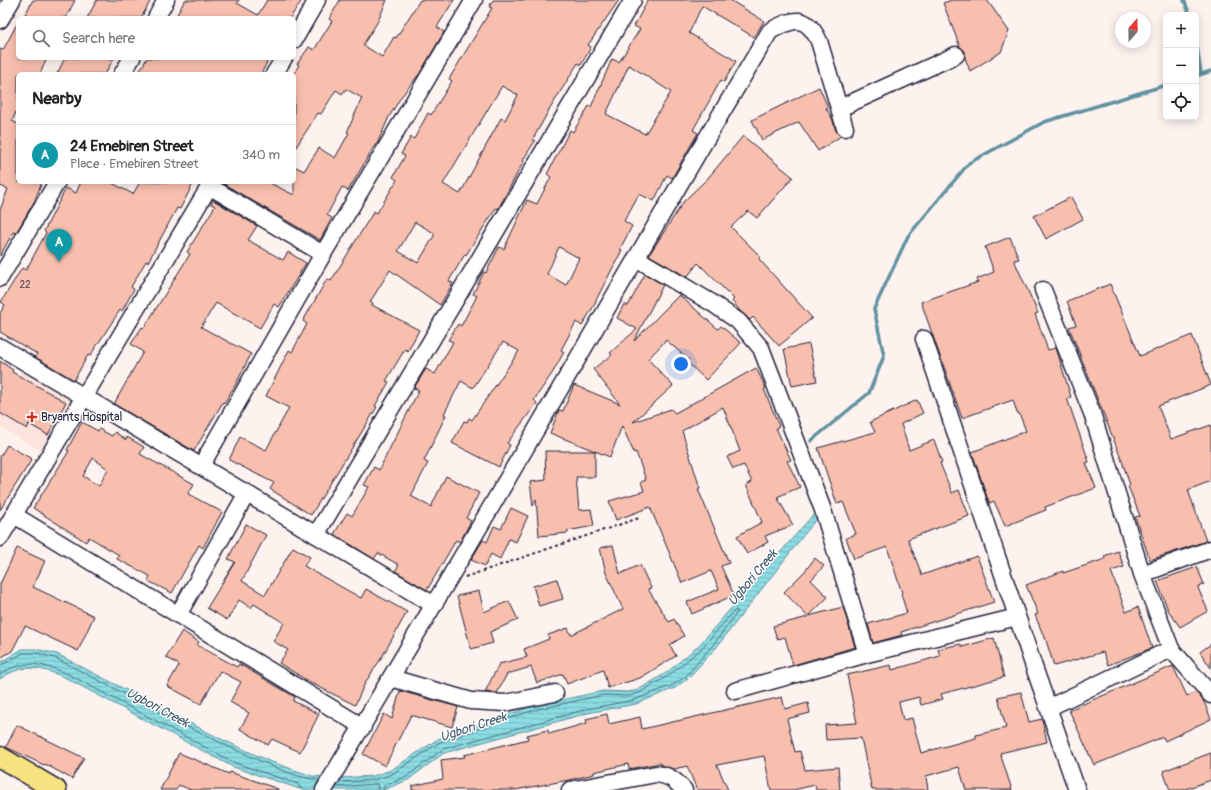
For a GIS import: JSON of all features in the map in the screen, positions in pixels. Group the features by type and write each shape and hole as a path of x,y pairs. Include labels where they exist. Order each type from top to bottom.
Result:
{"main road":[{"path":"0,757 56,790"},
{"path":"0,772 30,790"}],"street":[{"path":"0,20 12,0"},
{"path":"157,16 166,0"},
{"path":"296,37 317,0"},
{"path":"201,466 323,254 474,0"},
{"path":"316,535 633,0"},
{"path":"324,790 770,31 789,20 797,20 812,28 819,41 846,128"},
{"path":"840,108 956,55"},
{"path":"123,72 131,60"},
{"path":"275,72 283,60"},
{"path":"0,278 56,184"},
{"path":"0,538 210,184 323,254"},
{"path":"636,258 712,303 738,321 761,348 823,510 867,654"},
{"path":"1043,290 1092,414 1142,574 1171,649 1211,695"},
{"path":"924,339 1017,617 1077,790"},
{"path":"0,347 83,398 247,493 434,605"},
{"path":"178,615 247,493"},
{"path":"14,515 362,727"},
{"path":"1142,574 1211,548"},
{"path":"735,691 867,654 1017,617"},
{"path":"1048,708 1171,649"},
{"path":"391,678 438,693 478,702 505,703 554,693"},
{"path":"570,790 656,774 665,774 675,779 684,790"}],"path":[{"path":"447,583 503,566 639,518"}],"shaded area":[{"name":"Bryants Hospital","path":"21,371 72,401 42,452 0,427 0,407"}],"water":[{"name":"Ugbori Creek","path":"813,515 817,518 716,648 688,678 675,688 636,704 588,713 444,753 408,780 383,790 303,790 233,767 64,677 47,671 31,668 16,671 0,679 0,663 22,649 36,649 57,654 217,737 269,761 312,776 342,778 373,776 391,770 438,739 533,706 603,691 629,692 638,690 666,673 698,646"}],"building":[{"path":"33,0 75,0 67,16 24,16"},
{"path":"97,0 151,0 142,16 88,16"},
{"path":"185,0 239,0 237,3 258,15 267,0 302,0 291,16 176,16"},
{"path":"340,0 387,0 378,21 363,45 382,57 420,0 454,0 437,27 444,32 420,73 401,97 389,117 377,144 348,191 342,187 327,215 332,218 320,240 224,184 272,184 294,195 294,184 296,184 296,167 304,171 319,148 335,158 349,133 347,132 362,98 346,89 342,94 336,90 321,114 318,113 296,147 296,72 295,72 299,65 297,64 309,47 314,50 332,21 329,19"},
{"path":"493,0 619,0 588,45 591,47 581,65 578,63 548,112 533,139 535,141 523,160 524,161 498,209 496,208 449,281 453,283 440,305 390,270 370,302 373,303 372,305 419,330 408,351 405,349 386,381 389,382 375,406 377,407 311,515 270,489 274,483 229,460 240,437 266,450 289,408 266,396 289,350 292,352 307,324 303,321 327,279 331,281 374,211 377,213 397,180 393,177 405,156 401,154 411,137 414,139 428,113 431,115 452,81 449,79 492,8 489,7","holes":["502,86 518,95 505,120 501,118 460,194 443,184","415,222 434,233 434,236 418,263 398,251"]},
{"path":"648,0 730,0 764,21 754,37 702,6 689,33 736,61 724,82 721,80 693,130 698,133 672,178 667,175 654,201 639,194 624,221 632,226 620,249 622,250 596,302 582,326 576,322 561,350 564,352 553,372 534,400 537,403 507,443 510,445 499,467 452,443 464,421 467,422 469,418 472,420 519,351 503,342 473,388 461,381 444,414 446,415 424,461 428,463 411,496 431,507 446,476 479,493 466,518 471,521 460,542 456,540 427,590 395,571 399,565 378,553 374,559 334,534 347,513 352,516 369,487 364,485 374,467 379,470 419,390 414,388 426,369 435,374 453,342 448,340 458,324 461,326 477,296 473,294 484,272 486,273 499,247 504,249 527,200 537,204 551,177 547,174 570,130 573,132 589,106 591,107 612,59 619,62 640,29 634,26","holes":["629,65 671,92 645,134 606,114","559,247 579,258 566,285 547,274"]},
{"path":"952,0 987,0 1009,31 1001,52 970,71 965,58 965,51 960,47 943,3"},
{"path":"16,26 16,60 46,60 41,72 16,72 16,112 12,121 16,123 16,184 41,184 35,200 16,233 13,232 0,256 0,210 8,189 0,186 0,49 3,50"},
{"path":"64,60 113,60 106,72 58,72"},
{"path":"146,60 268,60 262,72 139,72"},
{"path":"819,87 836,131 841,136 818,151 799,122 762,140 752,120"},
{"path":"743,136 793,177 757,218 748,211 731,227 761,257 759,259 812,318 779,346 753,317 750,320 741,312 732,301 734,299 698,263 687,277 649,255 684,201 708,178"},
{"path":"80,184 114,184 133,194 139,184 193,184 180,209 177,208 148,262 146,261 131,287 134,289 122,311 120,310 90,356 88,355 74,380 35,357 37,354 0,332 0,313 5,305 1,302 22,268 26,270 46,233 44,231 66,188 76,193"},
{"path":"1071,197 1083,219 1046,239 1034,216"},
{"path":"213,200 257,226 248,240 283,260 288,252 306,263 279,307 274,304 260,328 216,303 201,327 251,354 236,384 224,403 223,402 194,451 114,404 143,352 131,344 142,327 144,328 190,254 187,252 215,206 211,204"},
{"path":"1010,237 1019,259 1014,260 1038,313 1035,314 1048,350 1056,348 1071,397 1067,398 1089,462 1086,463 1096,488 1045,507 1046,510 1005,526 994,501 990,503 987,497 972,452 1026,431 1019,413 1017,413 1013,400 962,418 921,302 978,282 977,279 994,272 985,247"},
{"path":"645,274 663,285 634,341 679,295 718,329 721,326 741,343 706,380 687,362 689,360 666,340 648,359 673,386 633,422 671,409 675,413 756,368 766,388 764,389 779,426 776,428 791,460 787,461 800,487 777,497 793,525 765,536 768,542 747,554 737,536 762,522 746,485 752,482 744,465 733,469 727,457 740,451 723,407 682,431 700,488 698,489 729,563 721,566 734,595 692,614 687,602 719,589 711,571 682,583 650,507 616,520 609,501 644,491 641,482 646,480 636,452 634,453 622,426 610,457 550,433 559,410 563,411 574,385 620,404 593,369 612,355 610,353 637,329 617,318 624,304 628,306"},
{"path":"1110,284 1140,356 1192,335 1211,385 1158,406 1171,439 1211,425 1211,481 1188,490 1206,541 1150,560 1135,517 1140,516 1128,486 1130,485 1121,458 1069,327 1076,325 1067,301"},
{"path":"809,344 817,381 792,386 784,349"},
{"name":"Bryants Hospital","path":"0,361 13,370 12,372 66,402 48,435 29,424 27,429 0,413"},
{"path":"917,400 923,413 901,424 909,450 934,440 942,462 940,463 952,493 959,490 969,516 908,539 922,575 977,556 994,602 901,632 902,635 873,643 868,624 907,613 901,594 902,593 887,547 854,559 846,538 856,534 843,502 837,504 818,448 875,432 870,422"},
{"path":"82,422 98,431 99,429 112,436 115,432 126,440 127,437 144,447 140,454 194,484 188,494 222,512 203,548 199,545 172,593 148,581 150,576 117,559 119,555 89,537 86,542 33,508 69,451 67,450","holes":["93,458 108,469 99,486 83,476"]},
{"path":"7,445 32,459 0,510 0,457"},
{"path":"545,451 595,451 595,477 576,477 579,510 591,509 594,526 567,531 568,533 539,536 536,499 533,506 530,482 546,480"},
{"path":"511,508 528,516 516,542 509,539 500,559 491,554 485,566 471,560 483,540 487,542 494,526 501,529"},
{"path":"246,524 266,535 242,581 265,595 293,547 310,557 304,566 361,598 366,589 407,612 382,657 365,683 355,705 311,683 279,663 288,650 273,641 284,623 254,604 251,608 239,600 227,620 207,608 235,562 228,559"},
{"path":"613,545 620,574 640,565 651,588 648,589 669,622 674,619 684,636 670,645 676,656 640,678 608,688 603,670 567,684 563,674 537,683 531,667 507,674 497,693 485,692 499,664 527,657 524,649 549,639 548,635 568,628 571,635 623,609 606,573 600,548"},
{"path":"17,548 45,561 33,587 94,616 78,651 25,626 12,651 0,658 0,584"},
{"path":"1118,551 1124,567 1111,571 1126,612 1138,607 1152,648 1108,665 1103,652 1054,666 1045,637 1035,615 1038,614 1026,585 1063,571 1063,573 1105,559 1104,556"},
{"path":"815,558 824,566 811,580 828,597 809,616 843,607 855,647 793,665 785,637 777,639 773,626 808,617 784,592 805,571"},
{"path":"1197,567 1204,584 1198,588 1208,611 1180,627 1168,610 1157,581"},
{"path":"557,579 563,599 539,606 533,586"},
{"path":"479,591 484,612 509,601 518,620 490,632 493,643 471,649 457,596"},
{"path":"182,631 199,642 197,645 237,667 239,664 295,697 293,701 319,714 300,752 272,739 268,745 240,729 249,713 230,702 241,682 220,671 201,704 167,686 179,665 166,657"},
{"path":"994,638 1004,677 941,694 943,699 921,705 919,697 899,702 903,720 912,718 921,753 976,738 976,735 1006,728 998,697 1021,692 1029,722 1042,719 1047,742 1000,753 1012,790 966,790 959,767 926,776 928,790 872,790 861,738 826,740 825,725 857,723 847,675 891,665 892,670 940,656 938,649 961,644 962,647"},
{"path":"1211,644 1211,668 1200,652"},
{"path":"1173,666 1187,696 1196,692 1204,702 1211,719 1165,741 1163,737 1094,765 1069,710"},
{"path":"400,691 458,707 452,727 411,715 385,766 363,754 384,714 392,719"},
{"path":"782,697 785,709 808,703 810,713 787,719 795,752 800,751 805,770 838,767 840,790 816,790 815,785 793,790 771,790 764,756 717,765 728,790 697,790 687,766 674,769 661,765 660,763 629,769 628,764 569,780 515,790 412,790 412,786 443,779 441,760 465,757 464,755 528,739 527,735 548,730 549,734 587,723 586,719 607,714 609,724 640,717 642,729"},
{"path":"17,725 84,758 72,779 45,764 44,765 6,747"},
{"path":"179,753 229,774 230,772 278,790 191,790 179,785 176,790 160,790"},
{"path":"1211,753 1211,780 1183,790 1170,790 1163,771"}],"waterway":[{"path":"1184,0 1189,12"},
{"path":"1197,48 1201,74"},
{"path":"1199,75 1211,71"},
{"path":"811,441 869,393 884,356 874,309 908,236 969,163 1044,122 1163,86"}],"place":[{"name":"24 Emebiren Street","path":"59,262"},
{"name":"Bryants Hospital","path":"32,417"}]}
